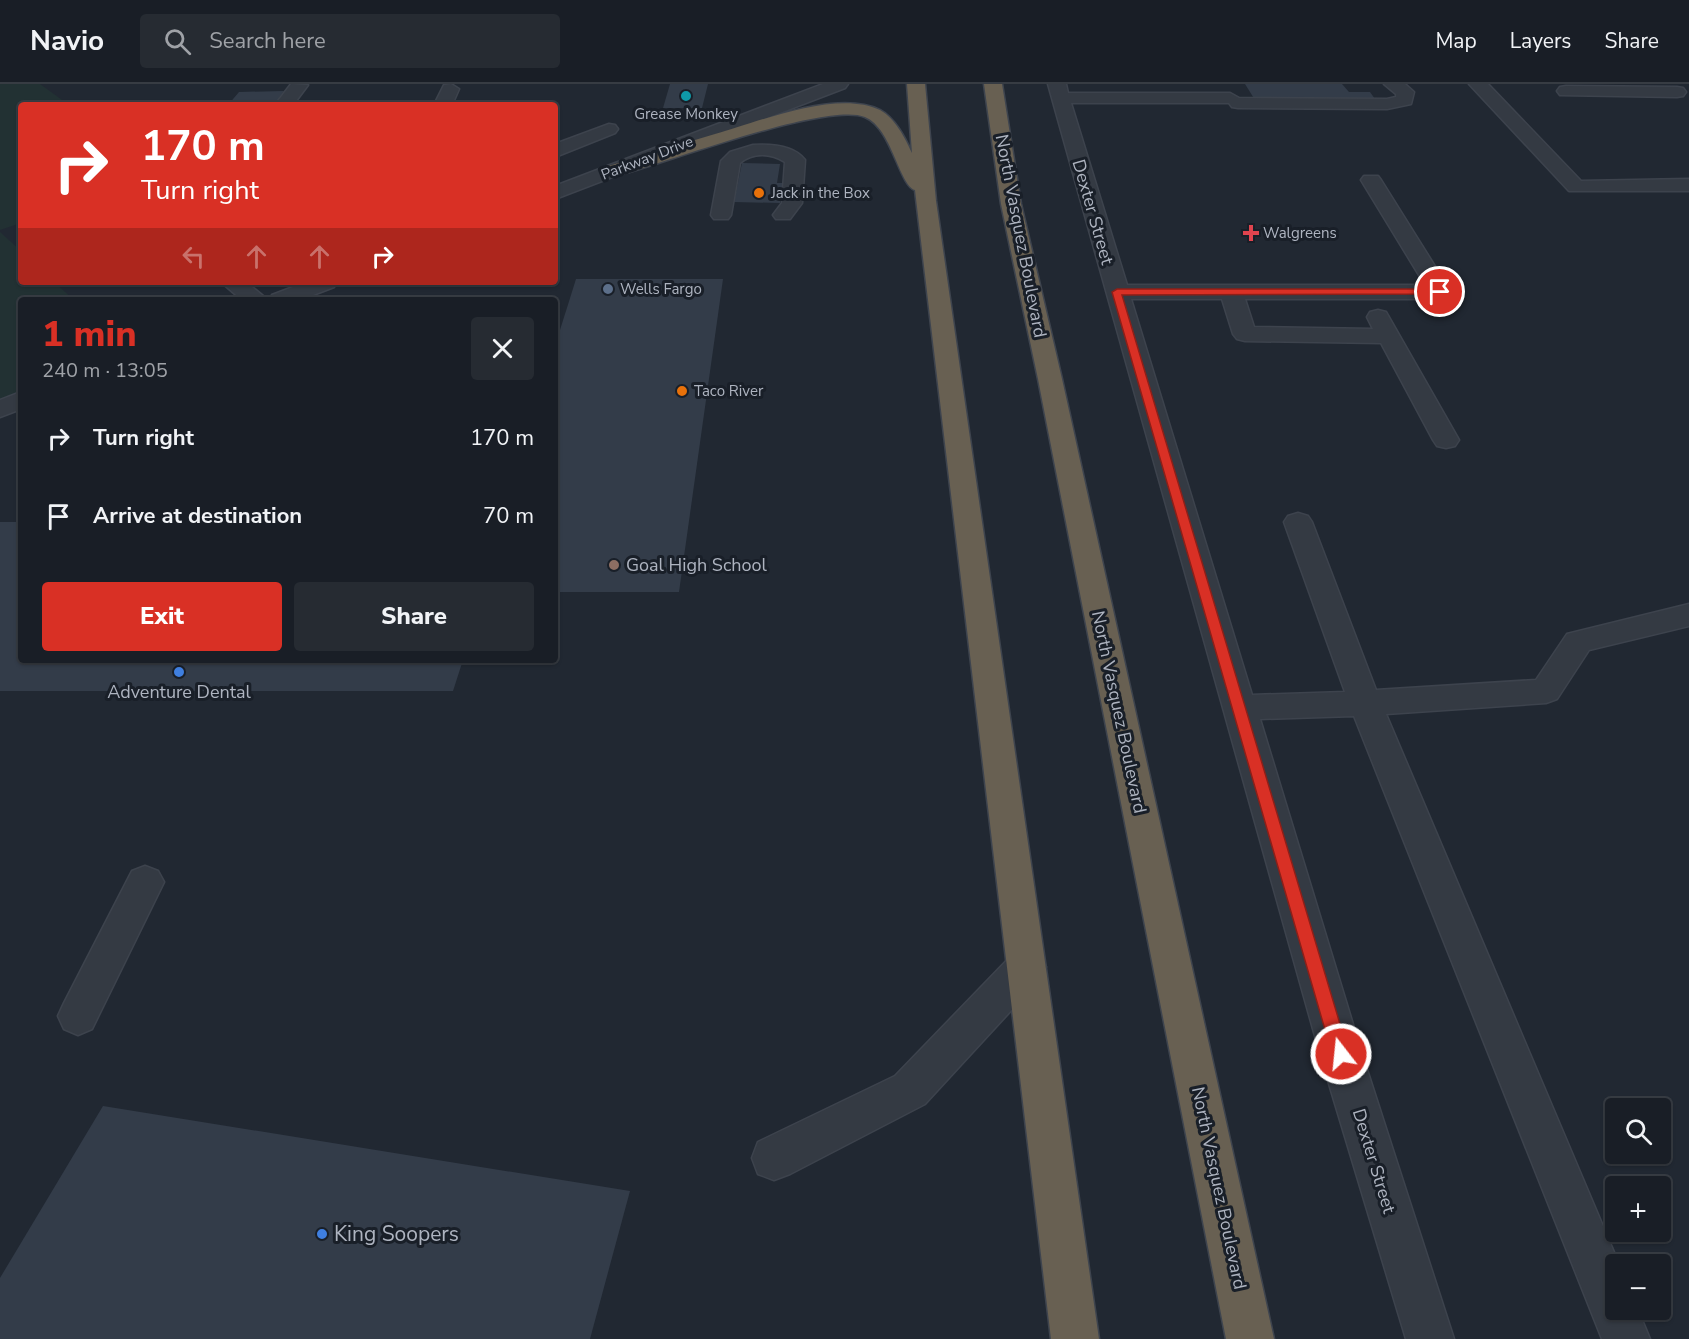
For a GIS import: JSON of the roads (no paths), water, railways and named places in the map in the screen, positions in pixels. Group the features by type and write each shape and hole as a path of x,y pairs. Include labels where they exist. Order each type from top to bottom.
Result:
{"highway":[{"path":"916,84 926,201 1075,1339"},
{"name":"North Vasquez Boulevard","path":"993,84 1023,261 1250,1339"},
{"path":"612,171 793,117 820,110 846,109 869,113 882,120 900,148 926,201"}],"street":[{"path":"1059,91 1234,100 1387,104 1405,100 1405,93 1393,84"},
{"path":"1478,84 1576,187 1689,185"},
{"path":"286,102 299,85"},
{"name":"Parkway Drive","path":"558,193 832,85"},
{"name":"Dexter Street","path":"1059,91 1341,1054 1430,1339"},
{"path":"1566,91 1678,93"},
{"path":"558,150 609,129"},
{"path":"721,215 731,161 741,154 758,150 785,153 795,160 792,203 783,215"},
{"path":"1117,292 1440,292 1371,180"},
{"path":"236,285 253,297"},
{"path":"288,297 318,285"},
{"path":"1231,292 1245,334 1388,336"},
{"path":"1364,292 1446,440"},
{"path":"0,409 18,401"},
{"path":"1298,522 1365,703 1626,1339"},
{"path":"1239,708 1365,703 1546,691 1578,642 1689,615"},
{"path":"78,1016 146,882"},
{"path":"774,1158 910,1090 1026,967"}],"place":[{"name":"Grease Monkey","path":"686,96"},
{"name":"Jack in the Box","path":"759,193"},
{"name":"Walgreens","path":"1251,233"},
{"name":"Wells Fargo","path":"608,289"},
{"name":"Taco River","path":"682,391"},
{"name":"Goal High School","path":"614,565"},
{"name":"Adventure Dental","path":"179,672"},
{"name":"King Soopers","path":"322,1234"}]}
